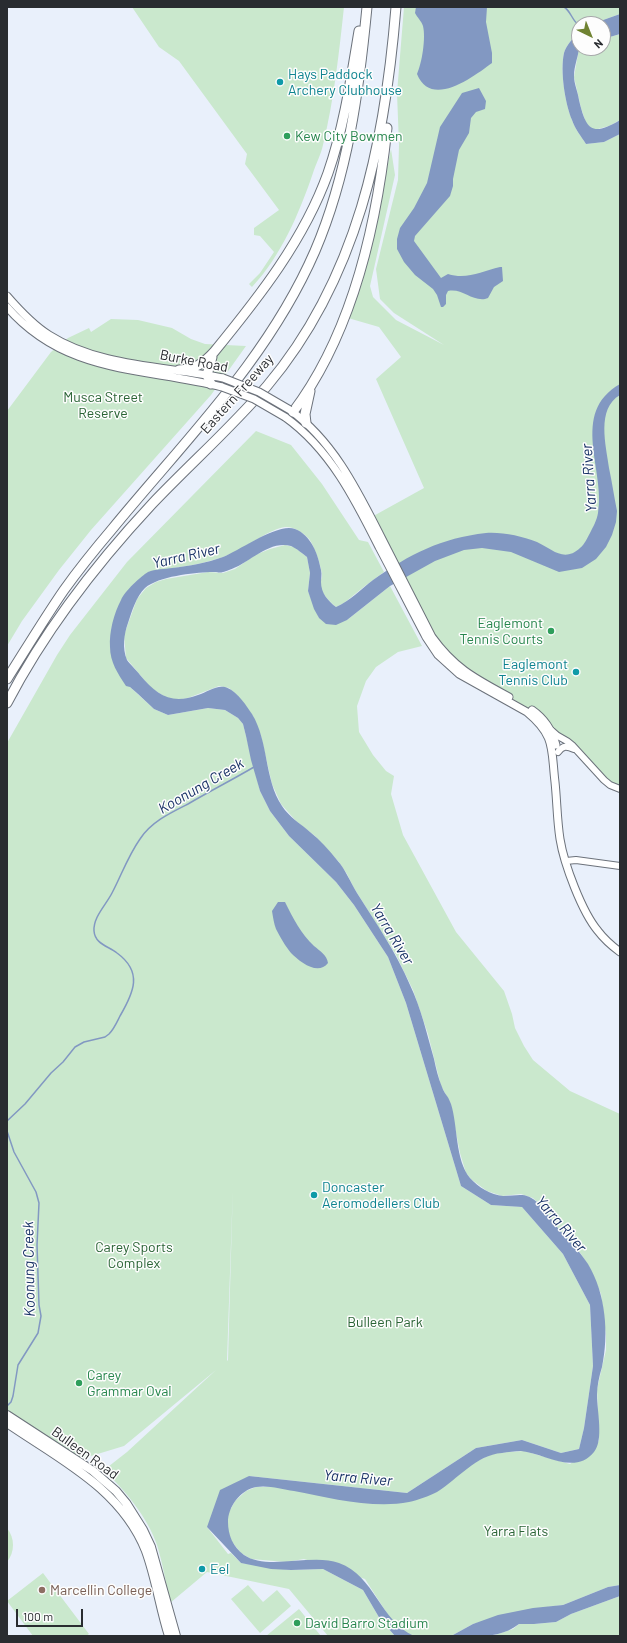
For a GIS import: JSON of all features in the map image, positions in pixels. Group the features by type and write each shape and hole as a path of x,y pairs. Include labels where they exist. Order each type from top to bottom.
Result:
{"highway":[{"path":"179,370 194,368 206,361 233,330 290,249 322,190 334,156 343,120 363,7"},
{"name":"Eastern Freeway","path":"7,679 64,589 113,527 209,418 275,328 297,290 324,229 346,154 356,104 367,7"},
{"name":"Eastern Freeway","path":"7,703 55,625 92,574 151,505 232,424 267,385 292,352 318,310 338,271 359,218 374,164 389,78 396,7"},
{"path":"306,423 306,409 313,382 344,314 362,262 378,197 387,127 389,78"},
{"path":"211,384 207,375 209,363 214,352"},
{"path":"289,415 313,382"},
{"name":"Bulleen Road","path":"7,1415 13,1424 85,1474 100,1487 121,1510 138,1534 145,1550 169,1636"},
{"name":"Bulleen Road","path":"13,1424 93,1471 116,1491 126,1503 143,1530 151,1547 176,1636"}],"main road":[{"name":"Burke Road","path":"7,296 27,321"},
{"name":"Burke Road","path":"7,307 80,354 114,367 211,384 249,397 306,423 328,447 348,476 373,529"},
{"name":"Burke Road","path":"80,354 207,375 232,381 272,399 289,415 324,454 346,485 373,529"},
{"path":"324,454 328,447"},
{"path":"373,529 416,612 442,651 458,666 536,714 551,730 558,752 559,782 557,791"},
{"path":"416,612 426,637 447,665 473,683 527,712 547,735 553,750 560,840 566,861 588,915 597,930 620,952"}],"street":[{"path":"551,730 557,737 569,741 604,780 610,785 620,789"},
{"path":"558,752 564,746 568,746 576,750"},
{"path":"566,861 576,860 620,866"}],"green space":[{"path":"132,7 344,7 333,94 321,152 302,204 288,234 272,262 252,287 249,284 260,273 274,252 260,236 254,235 254,228 279,210 245,164 247,154 179,61 159,47"},
{"path":"404,7 620,7 620,14 611,17 611,16 571,16 571,41 564,53 563,69 565,96 569,113 586,144 604,142 620,134 620,785 611,784 569,739 552,732 533,711 462,669 439,647 368,519 424,488 376,379 401,357 379,327 348,318 372,238 391,149 395,175 370,286 373,297 396,320 444,345 394,313 380,299 376,269 398,180 399,145 397,93"},
{"path":"620,34 620,120 609,126 592,129 586,123 574,77 578,56 611,56 611,37"},
{"name":"Musca Street Reserve","path":"111,319 138,320 172,328 191,339 205,344 246,346 211,395 91,530 59,570 22,621 7,646 7,411 51,352 68,338 89,328 91,332"},
{"path":"256,431 291,445 322,484 359,540 368,542 384,572 344,603 336,607 323,593 320,586 322,578 321,568 311,542 298,530 288,527 280,528 223,557 202,563 149,572 111,629 130,687 154,709 168,715 208,708 225,710 238,718 243,724 260,791 270,811 289,836 336,882 354,905 388,957 406,1003 461,1186 491,1205 522,1207 563,1254 590,1305 593,1366 584,1428 579,1449 561,1453 522,1440 476,1448 407,1493 249,1476 207,1527 228,1554 231,1553 241,1563 291,1570 323,1569 363,1590 380,1619 395,1636 328,1636 289,1589 207,1572 170,1603 161,1559 153,1534 135,1504 104,1470 127,1452 216,1370 124,1446 81,1459 7,1410 7,743 70,635 127,562","holes":["233,1189 228,1360 227,1361"]},
{"name":"Yarra Flats","path":"285,545 294,547 307,557 310,573 308,591 319,618 347,620 390,586 422,646 398,652 376,667 366,681 357,706 359,732 373,755 386,771 394,776 391,794 403,835 456,932 504,991 515,1028 533,1060 570,1091 620,1114 620,1585 608,1587 563,1605 532,1609 473,1624 453,1635 448,1636 414,1636 406,1633 390,1618 365,1579 304,1559 286,1562 251,1559 241,1553 232,1542 228,1531 228,1514 235,1501 246,1491 256,1487 277,1487 367,1503 389,1504 494,1453 524,1451 570,1464 599,1441 597,1389 606,1350 606,1336 601,1294 590,1268 581,1254 533,1198 521,1194 502,1196 487,1191 472,1180 466,1173 460,1153 450,1102 441,1086 428,1034 413,990 396,955 339,862 315,836 296,821 281,804 272,784 261,736 253,716 237,695 229,688 219,686 188,698 176,700 167,698 151,688 126,658 124,635 137,599 146,588 156,582 166,579 208,572 223,573 235,569 255,555"},
{"path":"7,1528 12,1536 13,1549 7,1562"},
{"path":"43,1573 89,1634 86,1636 33,1636 7,1601"},
{"path":"248,1585 263,1602 277,1590 291,1606 260,1633 231,1599"},
{"path":"620,1596 620,1636 492,1636 513,1629 519,1624 556,1622 571,1614"},
{"name":"David Barro Stadium","path":"299,1609 321,1636 266,1636"}],"water":[{"path":"416,7 487,7 486,22 492,53 492,63 474,76 453,87 442,90 432,89 423,84 417,74 423,50 424,31 422,24 415,13"},
{"path":"620,14 620,34 611,37 611,17"},
{"path":"571,41 571,56 578,56 574,79 584,118 592,128 597,129 603,128 620,120 620,134 604,142 586,144 569,113 564,87 563,60 566,47"},
{"path":"479,88 486,101 485,109 476,112 471,118 469,133 459,150 450,196 415,236 414,241 441,278 448,274 462,276 502,267 503,281 494,287 488,298 485,299 475,298 458,291 448,291 446,295 446,304 441,307 437,295 433,289 415,275 404,262 397,249 397,239 400,228 414,208 427,183 440,127 462,93"},
{"path":"620,384 620,395 613,401 608,409 604,428 606,449 617,511 616,522 606,547 596,559 582,568 559,572 511,552 482,548 464,550 435,561 390,586 347,620 336,625 326,624 319,618 314,609 308,591 310,573 307,557 291,546 274,546 236,567 223,572 186,574 167,578 151,584 145,588 137,600 125,636 124,651 127,660 146,682 159,693 172,698 180,699 198,695 215,688 225,687 237,694 247,706 261,736 272,784 282,806 292,817 321,842 340,864 385,938 414,994 421,1012 439,1080 451,1104 459,1152 465,1171 473,1181 489,1192 503,1196 522,1195 530,1197 539,1204 588,1264 599,1288 604,1314 605,1341 597,1392 599,1440 594,1452 586,1459 569,1463 521,1451 493,1455 484,1458 468,1468 437,1492 409,1502 395,1504 352,1502 265,1486 250,1489 240,1495 233,1505 228,1522 229,1532 234,1544 240,1552 254,1560 265,1562 328,1560 339,1563 351,1569 370,1588 393,1620 402,1629 414,1636 395,1636 380,1619 363,1590 323,1569 271,1569 241,1563 207,1527 220,1490 249,1476 407,1493 476,1448 522,1440 561,1453 579,1449 584,1428 593,1366 590,1305 563,1254 522,1207 491,1205 461,1186 406,1003 388,957 354,905 336,882 289,836 270,811 260,791 243,724 238,718 225,710 208,708 168,715 154,709 130,687 126,686 117,672 110,652 112,623 123,597 133,584 148,572 204,563 217,559 279,529 295,529 301,532 309,540 318,558 321,570 322,590 336,607 346,602 373,580 413,555 440,543 470,535 492,533 518,536 537,542 563,555 574,552 586,541 598,513 598,479 593,444 593,426 596,410 605,396"},
{"path":"278,902 285,902 301,931 314,946 325,955 328,963 324,967 314,968 304,964 287,948 276,929 272,911"},
{"path":"620,1585 620,1596 571,1614 556,1622 519,1624 503,1633 494,1635 448,1636 453,1635 473,1624 498,1615 533,1608 563,1605 608,1587"}],"waterway":[{"path":"564,7 572,16"},
{"name":"Koonung Creek","path":"7,1121 25,1104 75,1047 84,1042 105,1037 109,1034 129,999 134,983 130,967 117,953 99,942 95,935 94,926 128,859 144,833 161,818 254,767"},
{"name":"Koonung Creek","path":"7,1131 14,1152 36,1192 39,1203 37,1245 39,1305 41,1316 38,1333 18,1365 13,1396 11,1402 7,1406"}],"place":[{"name":"Hays Paddock Archery Clubhouse","path":"280,82"},
{"name":"Kew City Bowmen","path":"287,136"},
{"name":"Eaglemont Tennis Courts","path":"551,631"},
{"name":"Eaglemont Tennis Club","path":"576,672"},
{"name":"Doncaster Aeromodellers Club","path":"314,1195"},
{"name":"Carey Grammar Oval","path":"79,1383"},
{"name":"Eel","path":"202,1569"},
{"name":"Marcellin College","path":"42,1590"},
{"name":"David Barro Stadium","path":"297,1623"}],"water label":[{"name":"Yarra River","path":"589,478"},
{"name":"Yarra River","path":"186,556"},
{"name":"Yarra River","path":"392,934"},
{"name":"Yarra River","path":"561,1224"},
{"name":"Yarra River","path":"358,1478"}],"park label":[{"name":"Carey Sports Complex","path":"134,1256"},
{"name":"Bulleen Park","path":"385,1322"}]}
